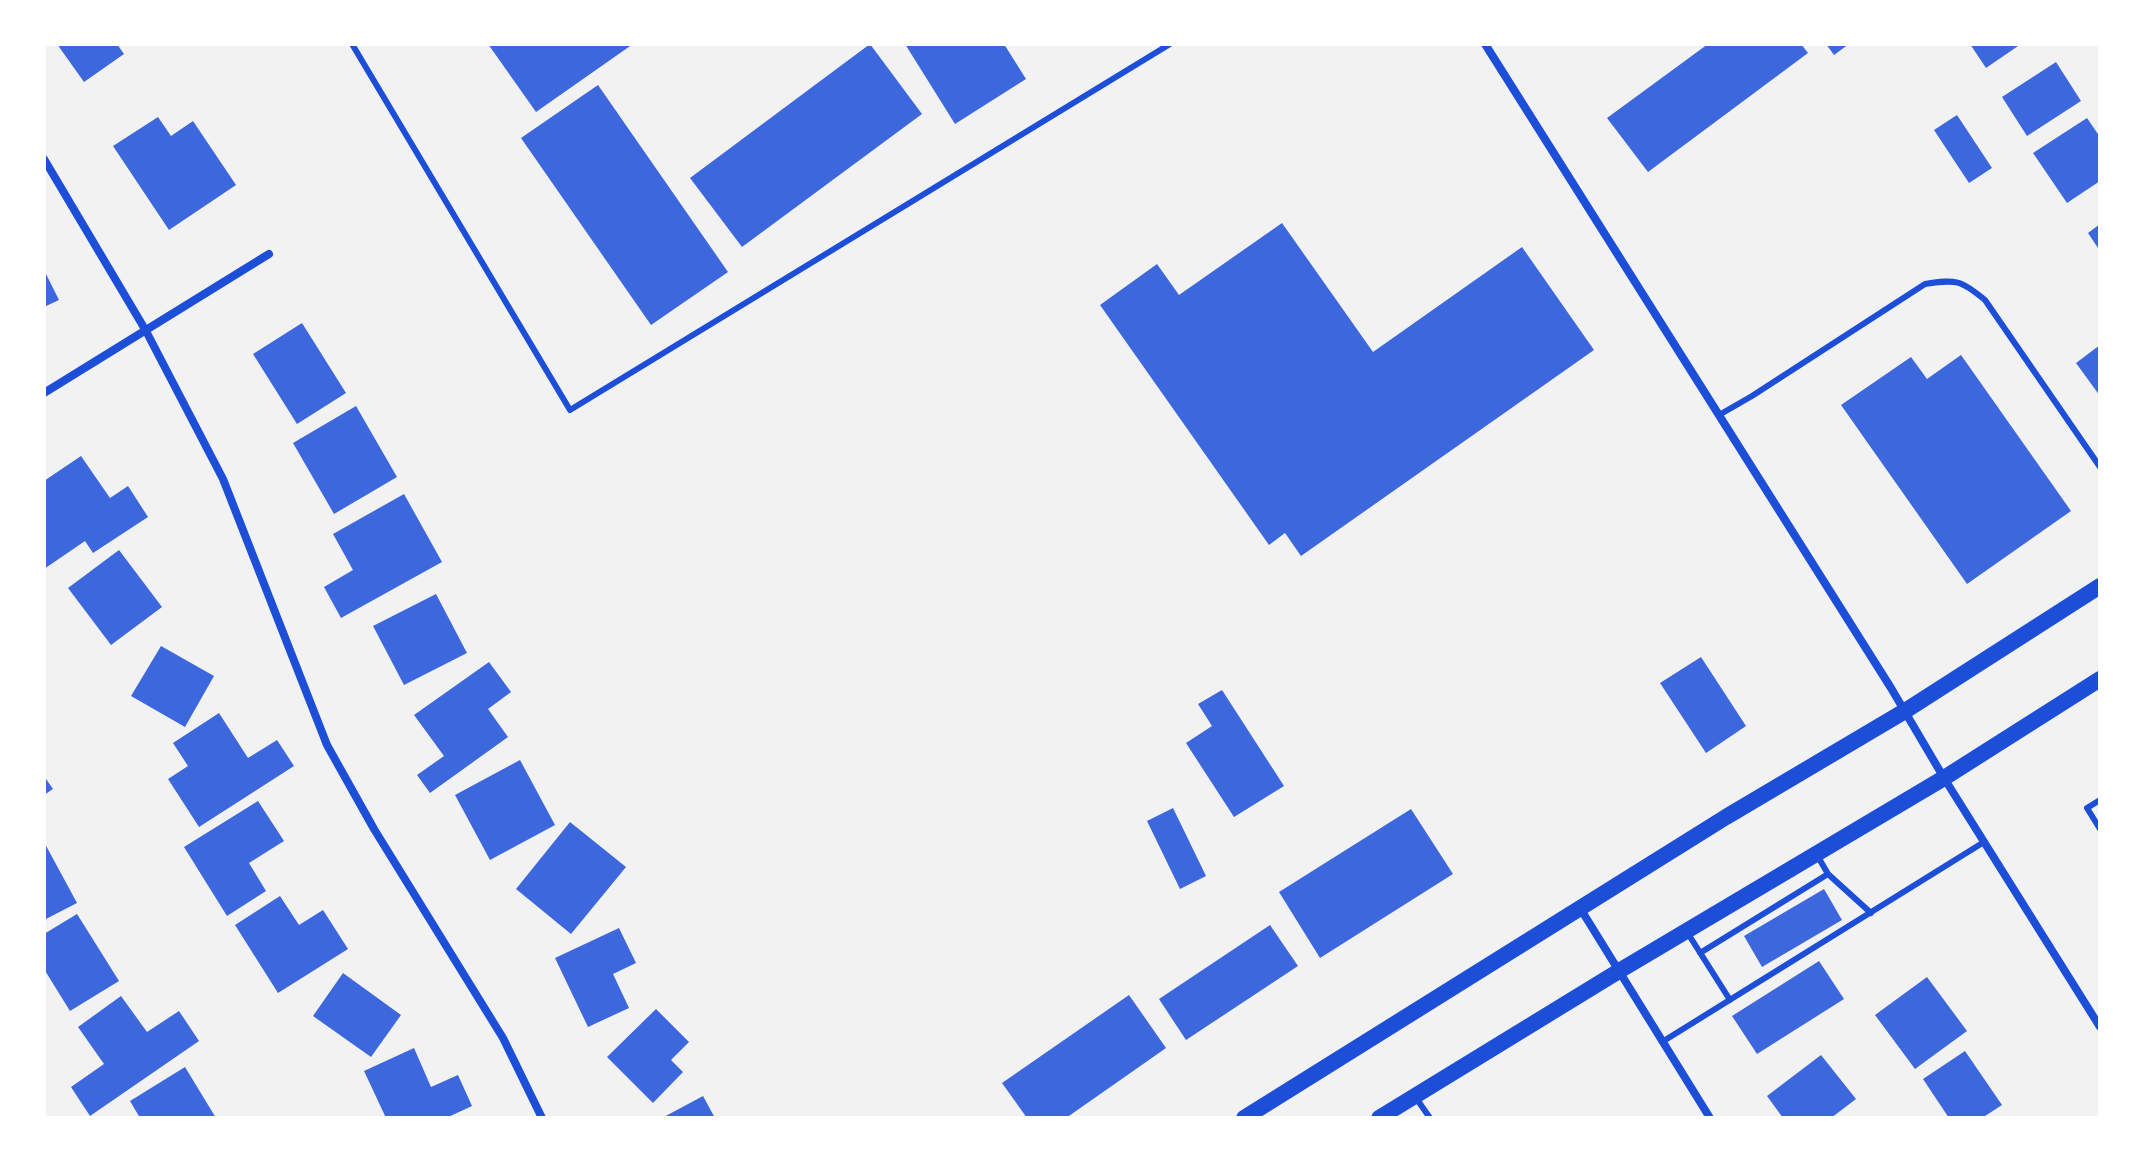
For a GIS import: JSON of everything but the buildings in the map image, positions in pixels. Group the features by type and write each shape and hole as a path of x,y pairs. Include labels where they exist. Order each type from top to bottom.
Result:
{"main road":[{"path":"1255,1115 1580,908 1905,711 2100,586"},
{"path":"1379,1118 1944,778 2100,679"}],"street":[{"path":"1485,44 2100,1027"},
{"path":"44,159 146,331 223,479 327,745 374,829 503,1038 542,1118"},
{"path":"44,393 269,254"},
{"path":"1580,908 1710,1118"}],"lane":[{"path":"352,44 570,410 1170,44"},
{"path":"1719,415 1925,284 1948,280 1967,285 1985,300 2100,467"},
{"path":"2100,800 2087,808 2100,829"},
{"path":"1662,1042 1984,842"},
{"path":"1817,854 1828,874 1871,913"},
{"path":"1700,953 1828,874"},
{"path":"1686,932 1730,1000"},
{"path":"1414,1096 1430,1118"}]}
